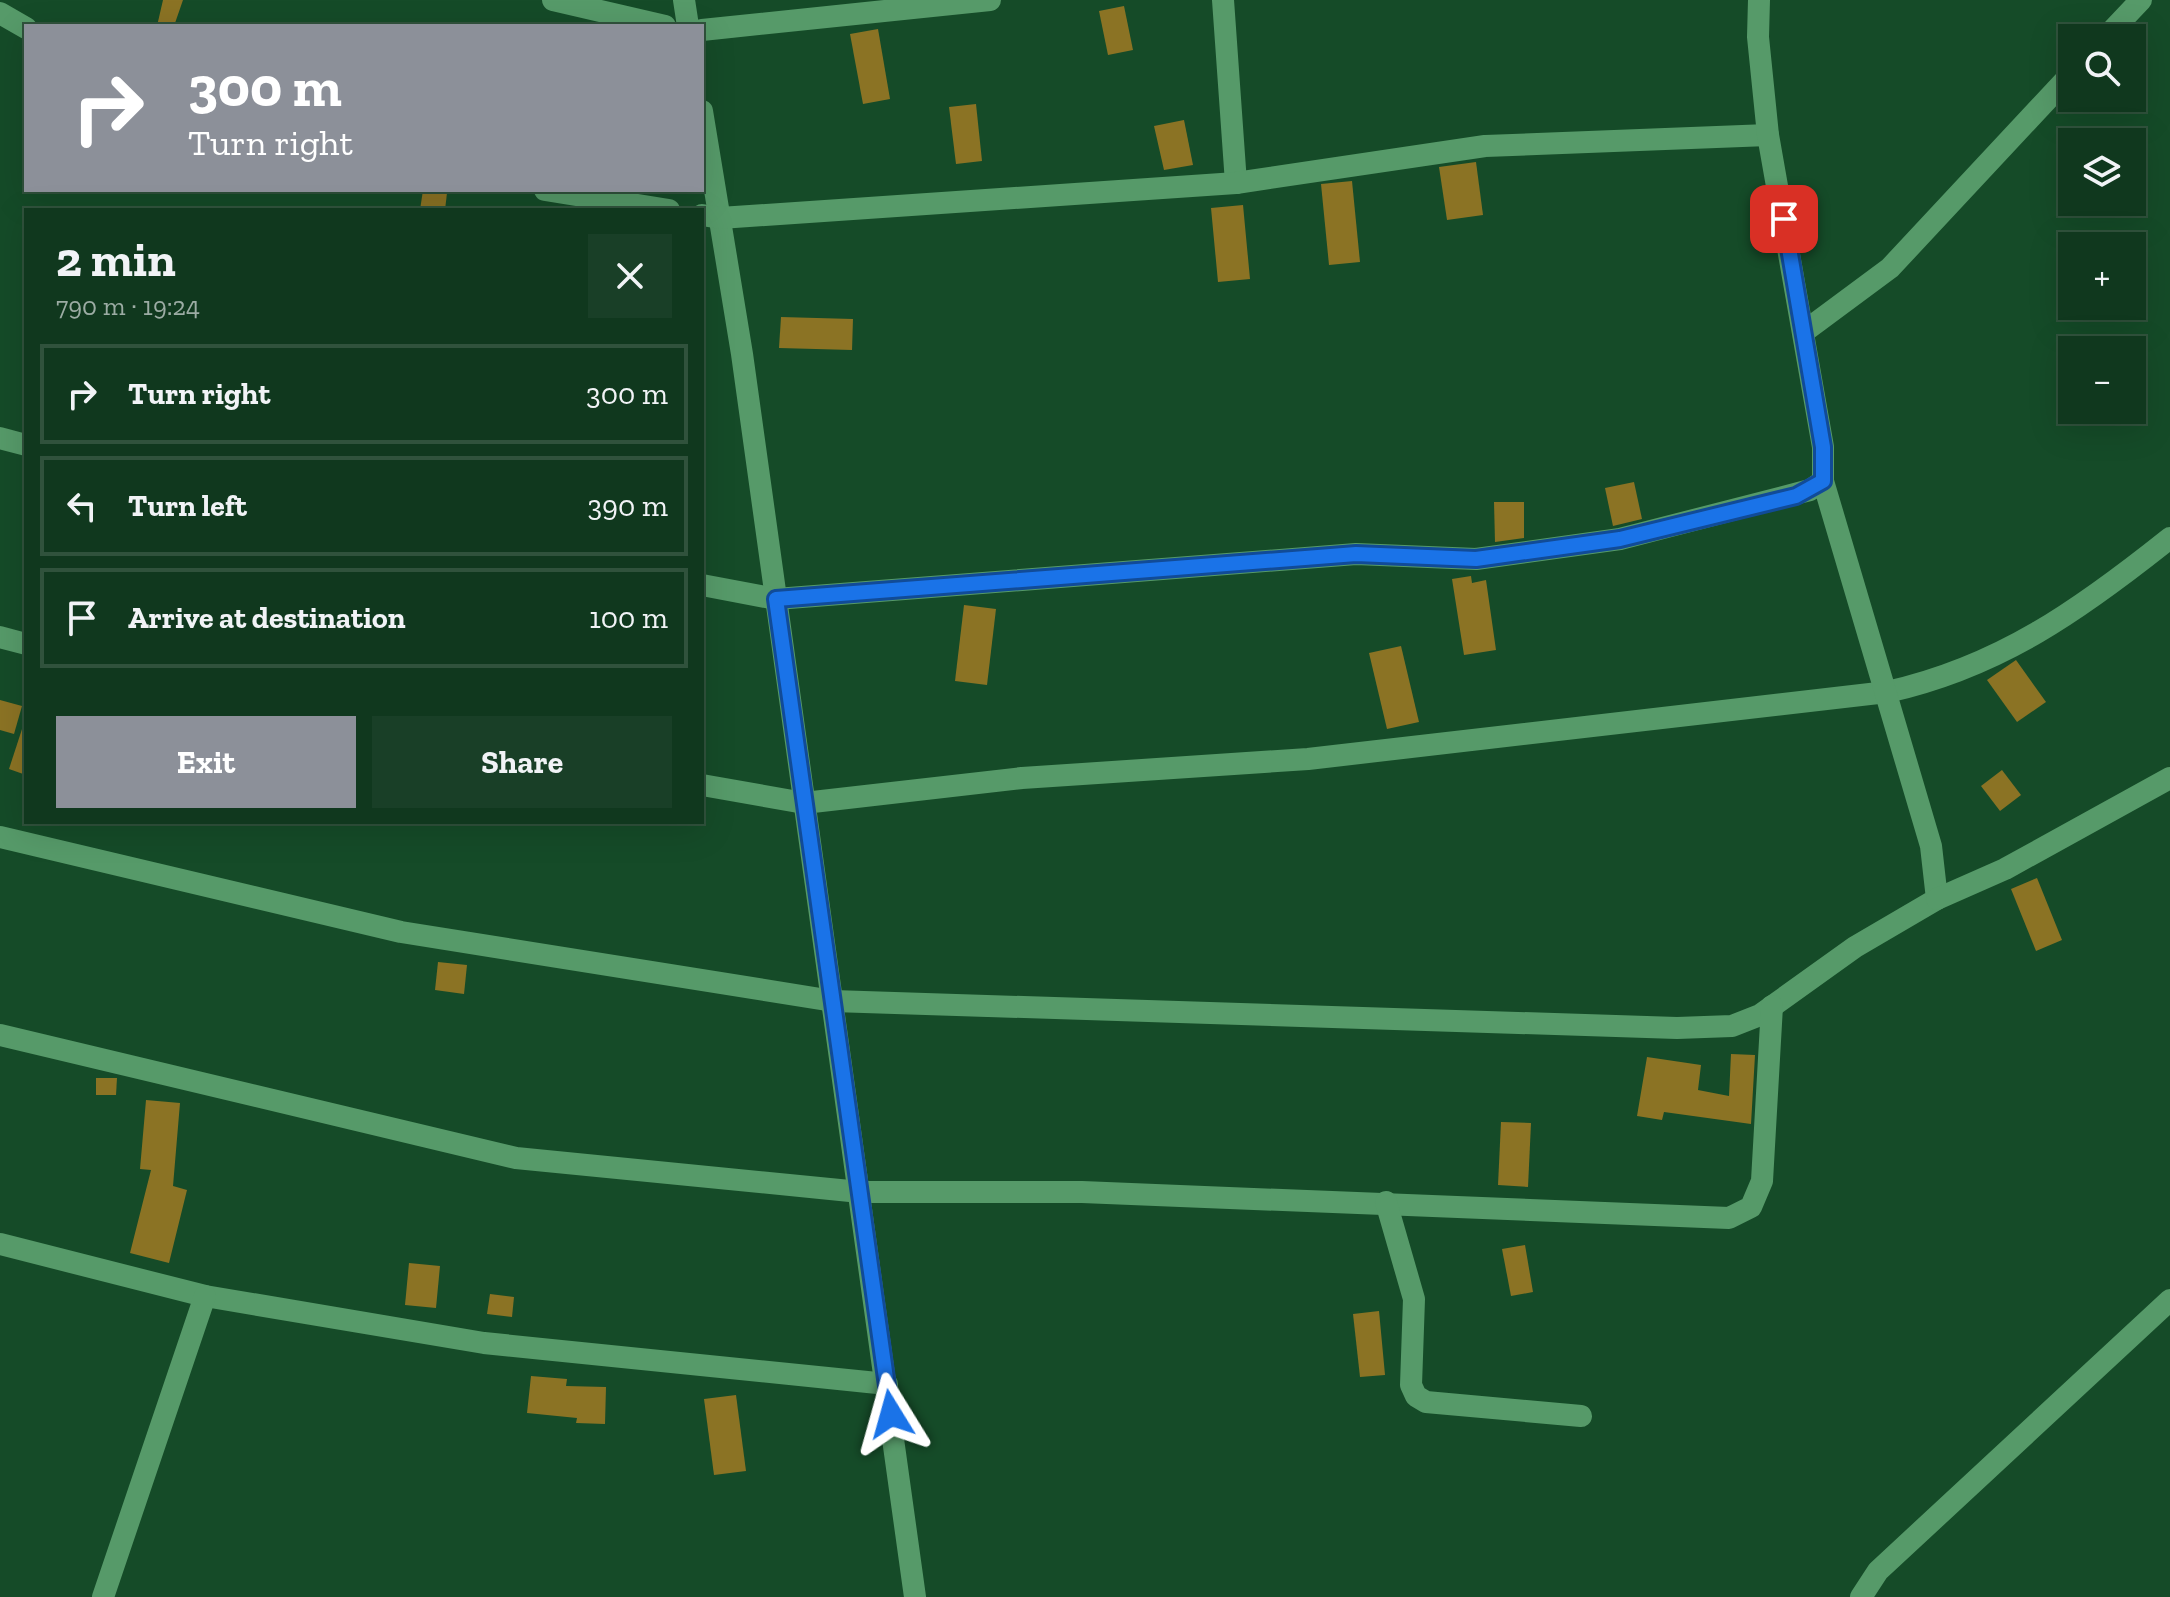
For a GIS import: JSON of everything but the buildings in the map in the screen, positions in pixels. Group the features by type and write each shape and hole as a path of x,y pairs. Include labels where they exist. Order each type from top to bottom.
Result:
{"street":[{"path":"553,0 656,24"},
{"path":"684,0 688,24"},
{"path":"704,30 990,0"},
{"path":"1223,0 1236,183"},
{"path":"1759,0 1758,37 1768,135 1805,331 1823,447 1823,481 1931,846 1937,899"},
{"path":"2118,24 2141,0"},
{"path":"0,13 24,27"},
{"path":"1805,331 1890,268 2058,88"},
{"path":"704,135 711,217 776,599 915,1597"},
{"path":"711,217 1236,183 1485,146 1768,135"},
{"path":"557,192 657,208"},
{"path":"0,438 24,444"},
{"path":"704,585 776,599 1356,554 1476,559 1620,539 1796,496 1823,481"},
{"path":"704,785 804,803 1022,778 1308,759 1887,692 1935,682 2012,650 2128,572 2170,538"},
{"path":"0,637 24,643"},
{"path":"0,837 401,932 833,1001 1677,1028 1732,1026 1760,1015 1855,947 1937,899 2005,869 2170,778"},
{"path":"0,1035 516,1158 860,1192 1082,1192 1729,1218 1742,1215 1751,1207 1762,1181 1772,1006"},
{"path":"1386,1202 1414,1299 1411,1385 1416,1396 1426,1402 1581,1416"},
{"path":"0,1244 205,1296 484,1343 887,1384"},
{"path":"103,1597 205,1296"},
{"path":"1861,1597 1878,1571 2170,1300"}],"route":[{"path":"891,1414 776,599 1356,554 1476,559 1620,539 1796,496 1823,481 1823,447 1784,219"}]}
